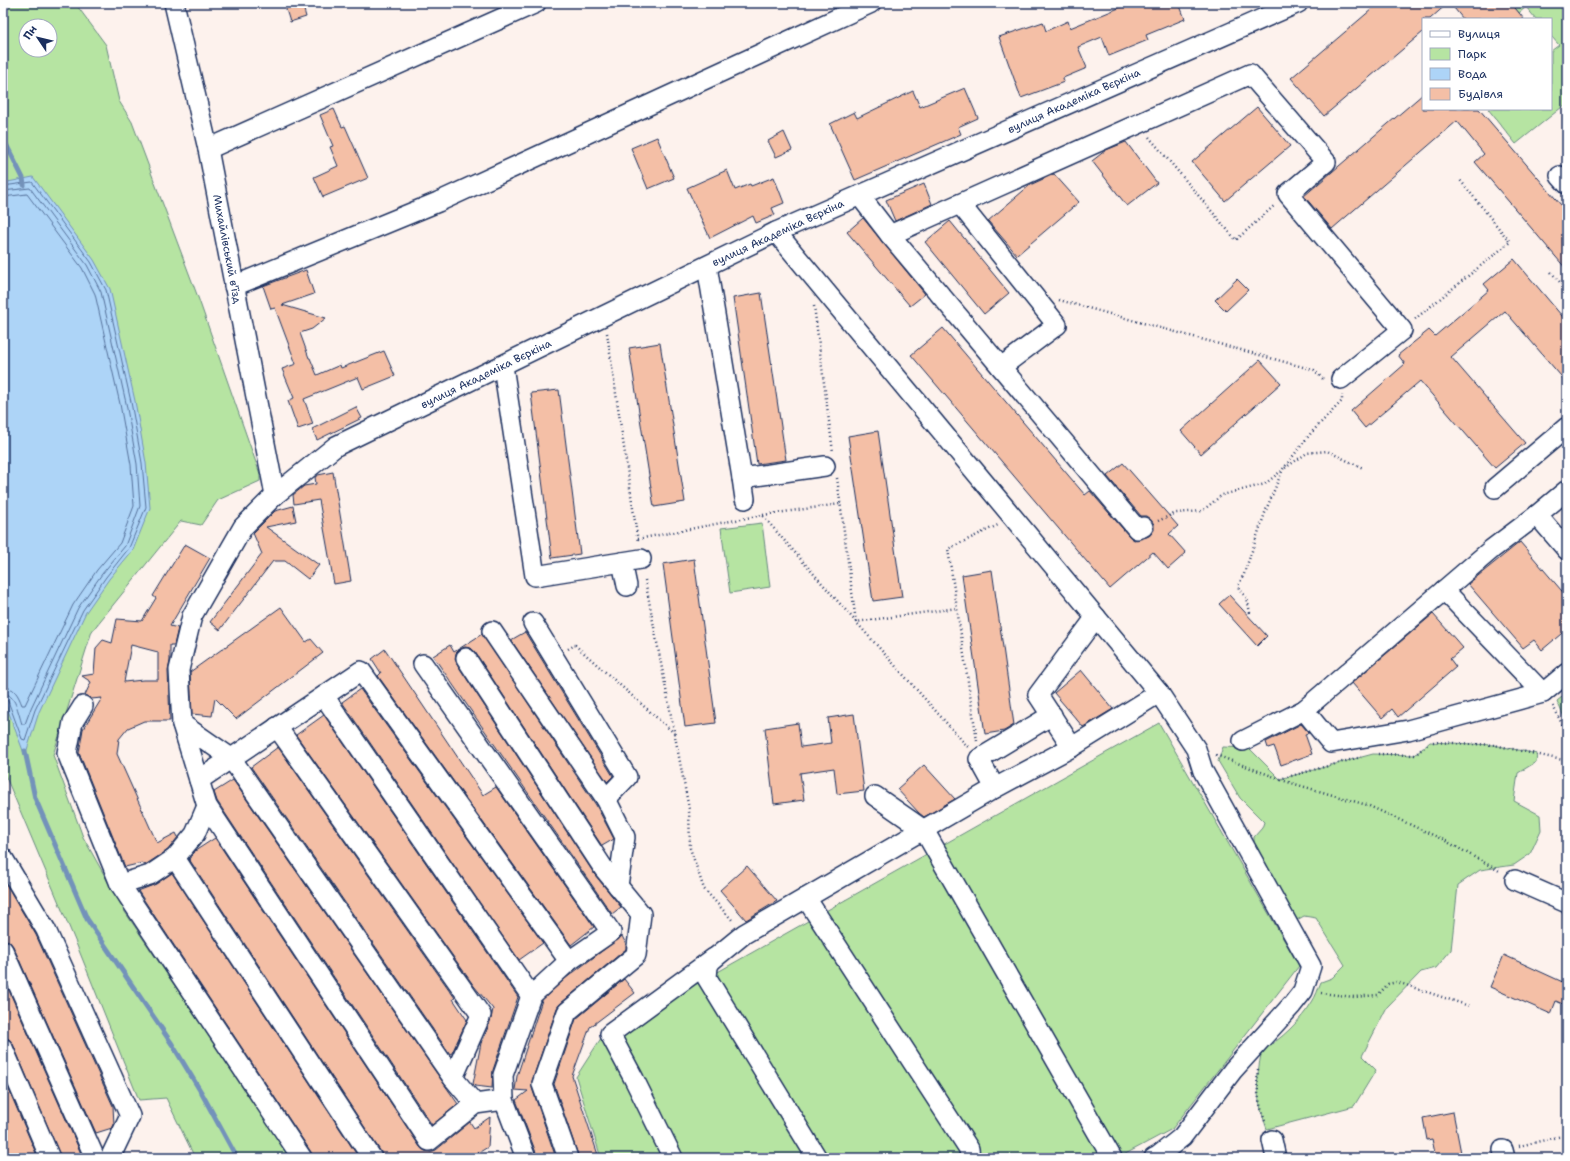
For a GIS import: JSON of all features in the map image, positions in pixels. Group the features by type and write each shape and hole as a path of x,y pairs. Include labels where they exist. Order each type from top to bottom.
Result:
{"street":[{"name":"Михайлівський в'їзд","path":"174,3 208,149 275,495"},
{"path":"208,149 536,3"},
{"path":"234,286 438,202 871,3"},
{"name":"вулиця Академіка Вєркіна","path":"475,1104 429,1141 207,806 182,724 179,670 192,616 243,527 275,495 336,446 776,232 1298,3"},
{"path":"890,235 1250,74 1326,162 1288,194 1402,330 1341,379"},
{"path":"860,196 890,235 1137,529 1143,527"},
{"path":"960,204 1057,325 1001,367"},
{"path":"776,232 1159,693 1196,749 1203,771 1311,966 1303,990 1292,1005 1266,1036 1233,1070 1182,1137 1154,1158"},
{"path":"707,266 745,499"},
{"path":"503,366 534,576 641,560"},
{"path":"1495,488 1567,427"},
{"path":"742,478 832,466"},
{"path":"1243,741 1304,710 1492,549 1567,490"},
{"path":"1537,515 1567,550"},
{"path":"622,562 627,586"},
{"path":"1447,587 1543,693"},
{"path":"1072,747 1038,694 1096,617"},
{"path":"533,623 627,777 606,799"},
{"path":"492,631 606,799 625,837 618,886"},
{"path":"466,658 604,869 641,914 636,955 567,1012 542,1084 568,1158"},
{"path":"423,664 611,932"},
{"path":"199,780 361,671 569,961"},
{"path":"1304,710 1331,743 1408,730 1543,693 1567,673"},
{"path":"673,1158 610,1034 744,934 995,788 1072,747 1159,693"},
{"path":"324,696 531,996"},
{"path":"83,706 73,722 67,753 120,884 302,1158"},
{"path":"995,788 979,759 1052,715"},
{"path":"182,724 231,758 453,1078 475,1104 504,1100"},
{"path":"278,727 481,1015 453,1078"},
{"path":"875,796 924,830 1112,1158"},
{"path":"120,884 150,875 175,858 195,834 207,806"},
{"path":"3,858 46,930 130,1116 110,1158"},
{"path":"175,858 372,1158"},
{"path":"1515,880 1567,903"},
{"path":"806,898 969,1148 970,1158"},
{"path":"526,1158 504,1100 502,1075 531,996 569,961 611,932 638,934"},
{"path":"3,950 95,1158"},
{"path":"716,956 708,966 707,978 817,1158"},
{"path":"3,1048 50,1158"},
{"path":"1272,1140 1276,1158"}],"path":[{"path":"1138,124 1236,240 1288,194"},
{"path":"1402,330 1510,242 1460,180"},
{"path":"1551,272 1567,290"},
{"path":"1054,298 1314,370 1326,382 1341,379 1342,401 1311,433 1283,469 1266,510 1244,574 1238,586 1240,591 1247,598 1250,613"},
{"path":"814,305 832,466 840,504 856,622"},
{"path":"606,328 641,560 689,809 690,848 704,889 744,934"},
{"path":"1143,527 1176,513 1202,511 1222,495 1265,484 1283,469 1307,453 1328,452 1363,468"},
{"path":"638,539 762,515 840,504"},
{"path":"762,515 979,759"},
{"path":"979,759 948,549 1003,522"},
{"path":"856,622 957,608"},
{"path":"575,645 675,733"},
{"path":"1543,693 1552,705 1567,734"},
{"path":"1373,754 1415,755 1430,742 1494,744 1567,762"},
{"path":"1196,749 1225,758 1280,780 1367,805 1444,840 1515,880"},
{"path":"1280,780 1366,756"},
{"path":"1303,990 1354,996 1378,995 1388,984 1397,982 1469,1006"},
{"path":"1260,1063 1257,1092 1261,1110 1272,1140"},
{"path":"1504,1154 1567,1135"}],"green space":[{"path":"3,3 75,3 106,45 119,101 132,122 199,300 260,474 260,481 218,500 201,525 181,521 92,631 53,755 83,837 125,912 291,1158 195,1158 166,1098 139,1100 76,943 3,770"},
{"path":"1511,3 1567,3 1567,103 1516,144 1489,110 1552,110 1552,50 1559,45 1552,37 1552,18 1535,18 1526,7 1519,13"},
{"path":"762,523 770,587 730,593 721,528"},
{"path":"1567,693 1567,724 1557,701"},
{"path":"1159,723 1299,966 1172,1129 1118,1158 601,1158 576,1077 605,1032 645,1013"},
{"path":"1430,742 1494,745 1537,754 1536,762 1518,773 1514,801 1540,815 1541,830 1530,854 1514,865 1480,870 1458,885 1451,950 1436,968 1421,972 1387,1007 1362,1056 1376,1070 1354,1106 1267,1129 1258,1090 1258,1071 1262,1050 1290,1029 1308,1009 1321,982 1332,978 1345,965 1316,918 1304,916 1288,925 1254,847 1254,837 1262,828 1264,822 1240,798 1218,761 1223,747 1249,748 1280,779 1373,754 1415,755"}],"water":[{"path":"33,177 94,260 110,289 135,401 146,463 150,508 133,550 109,579 86,612 39,712 25,756 3,697 3,183"}],"building":[{"path":"284,3 302,3 306,17 290,22"},
{"path":"1131,3 1179,3 1185,19 1146,35 1148,40 1109,56 1102,37 1078,47 1087,68 1063,78 1064,82 1021,98 999,37 1043,22 1046,31 1068,21 1070,28"},
{"path":"1379,3 1448,3 1431,18 1422,18 1422,33 1324,116 1291,78"},
{"path":"1450,3 1511,3 1523,18 1462,18"},
{"path":"965,88 978,118 958,127 961,134 855,180 830,124 854,112 857,118 913,91 920,107"},
{"path":"1422,95 1422,110 1480,110 1567,212 1567,270 1475,162 1484,154 1457,121 1332,229 1304,196"},
{"path":"1257,107 1290,146 1225,201 1192,162"},
{"path":"334,109 342,127 345,126 368,178 323,197 314,177 338,166 330,147 333,146 320,115"},
{"path":"784,132 792,150 776,157 768,141"},
{"path":"657,137 674,178 648,189 631,148"},
{"path":"1126,142 1157,183 1127,206 1092,161 1106,150"},
{"path":"727,170 735,190 750,184 751,186 774,177 784,203 772,208 775,215 756,223 753,216 710,238 687,188"},
{"path":"1054,174 1079,202 1017,255 988,221 1030,185"},
{"path":"924,184 932,204 895,221 886,200"},
{"path":"863,218 925,294 910,306 847,232"},
{"path":"950,221 1009,293 984,314 925,242"},
{"path":"1514,259 1567,322 1567,383 1505,311 1451,357 1525,443 1495,468 1420,381 1365,428 1351,411 1405,364 1398,355 1429,330 1435,336 1489,290 1484,284"},
{"path":"306,270 314,294 282,305 326,318 312,329 300,333 317,375 340,365 341,368 384,351 395,376 363,389 358,377 304,399 313,424 298,429 288,401 294,398 282,369 296,364 275,308 271,309 263,286"},
{"path":"1237,279 1248,290 1226,311 1215,300"},
{"path":"761,293 786,460 757,464 733,298"},
{"path":"943,328 1085,495 1090,491 1129,536 1134,540 1146,537 1154,530 1154,524 1146,516 1141,516 1107,476 1123,463 1178,526 1169,534 1186,553 1168,569 1153,552 1110,589 911,355"},
{"path":"660,343 685,502 654,507 629,348"},
{"path":"1260,360 1281,383 1201,454 1181,431"},
{"path":"559,390 580,554 552,558 531,393"},
{"path":"356,407 362,418 317,440 312,429"},
{"path":"878,431 902,597 873,601 848,436"},
{"path":"333,472 351,581 334,584 319,500 294,504 293,495 304,486 316,484 315,477 318,475"},
{"path":"293,506 296,521 266,527 319,565 308,579 285,561 273,561 220,630 210,622 262,554 253,533 275,511"},
{"path":"1520,542 1567,597 1567,629 1542,650 1534,640 1523,648 1468,584"},
{"path":"185,544 210,558 170,626 178,628 174,645 170,645 170,661 168,671 170,721 144,721 128,728 119,739 117,754 157,843 176,833 178,837 168,850 145,865 142,863 125,867 79,753 83,729 102,698 91,699 85,695 91,682 82,676 94,674 96,648 103,640 112,643 117,619 142,621 156,598 153,596","holes":["131,645 158,652 158,680 124,682"]},
{"path":"694,559 716,723 685,727 663,564"},
{"path":"992,570 1014,725 1004,731 985,734 962,575"},
{"path":"1229,595 1267,636 1257,646 1219,604"},
{"path":"281,607 306,642 311,639 323,653 236,719 215,698 212,716 192,714 190,672"},
{"path":"1433,614 1463,648 1450,659 1456,667 1398,717 1392,709 1382,718 1352,683"},
{"path":"525,632 613,776 607,782 511,640"},
{"path":"482,634 596,805 614,839 602,846 475,652 471,648 465,647 460,649 456,653 455,659 457,664 595,875 621,907 612,914 433,656 450,645 454,652"},
{"path":"385,649 483,795 496,787 594,927 571,945 378,676 381,673 372,659"},
{"path":"1081,670 1113,709 1083,727 1054,693"},
{"path":"360,689 543,943 519,960 342,702"},
{"path":"854,714 864,791 837,794 834,768 800,773 804,800 774,804 765,728 798,723 801,747 831,743 828,718"},
{"path":"324,715 518,997 493,1070 492,1088 475,1086 473,1084 481,1041 482,1043 493,1009 474,986 296,735"},
{"path":"1301,724 1309,733 1305,734 1312,754 1281,765 1274,746 1268,748 1266,742"},
{"path":"278,747 455,998 453,999 467,1020 452,1053 450,1054 251,767"},
{"path":"924,765 955,799 924,817 897,789"},
{"path":"233,780 458,1104 432,1125 217,801 214,792"},
{"path":"215,838 420,1147 425,1151 431,1152 436,1150 470,1122 474,1128 490,1117 488,1147 470,1158 383,1158 381,1152 189,859 195,851"},
{"path":"747,866 777,901 746,920 720,890"},
{"path":"172,873 359,1158 313,1158 311,1152 138,891 156,884"},
{"path":"3,879 36,935 113,1106 114,1125 112,1128 96,1133 13,946 9,941 3,939"},
{"path":"622,936 626,944 626,949 557,1008 532,1081 532,1088 556,1158 538,1158 516,1100 528,1091 515,1090 517,1076 542,1000 566,978"},
{"path":"1504,955 1567,984 1567,1006 1556,1001 1551,1014 1490,987"},
{"path":"3,977 83,1158 61,1158 13,1044 9,1039 3,1037"},
{"path":"624,979 635,993 590,1027 572,1076 599,1158 579,1158 554,1084 576,1019"},
{"path":"3,1076 38,1158 3,1158"},
{"path":"1453,1112 1462,1158 1436,1158 1432,1139 1427,1140 1423,1118"}],"waterway":[{"path":"3,138 23,178 24,185"},
{"path":"25,751 35,798 87,919 172,1044 201,1092 237,1158"}]}
